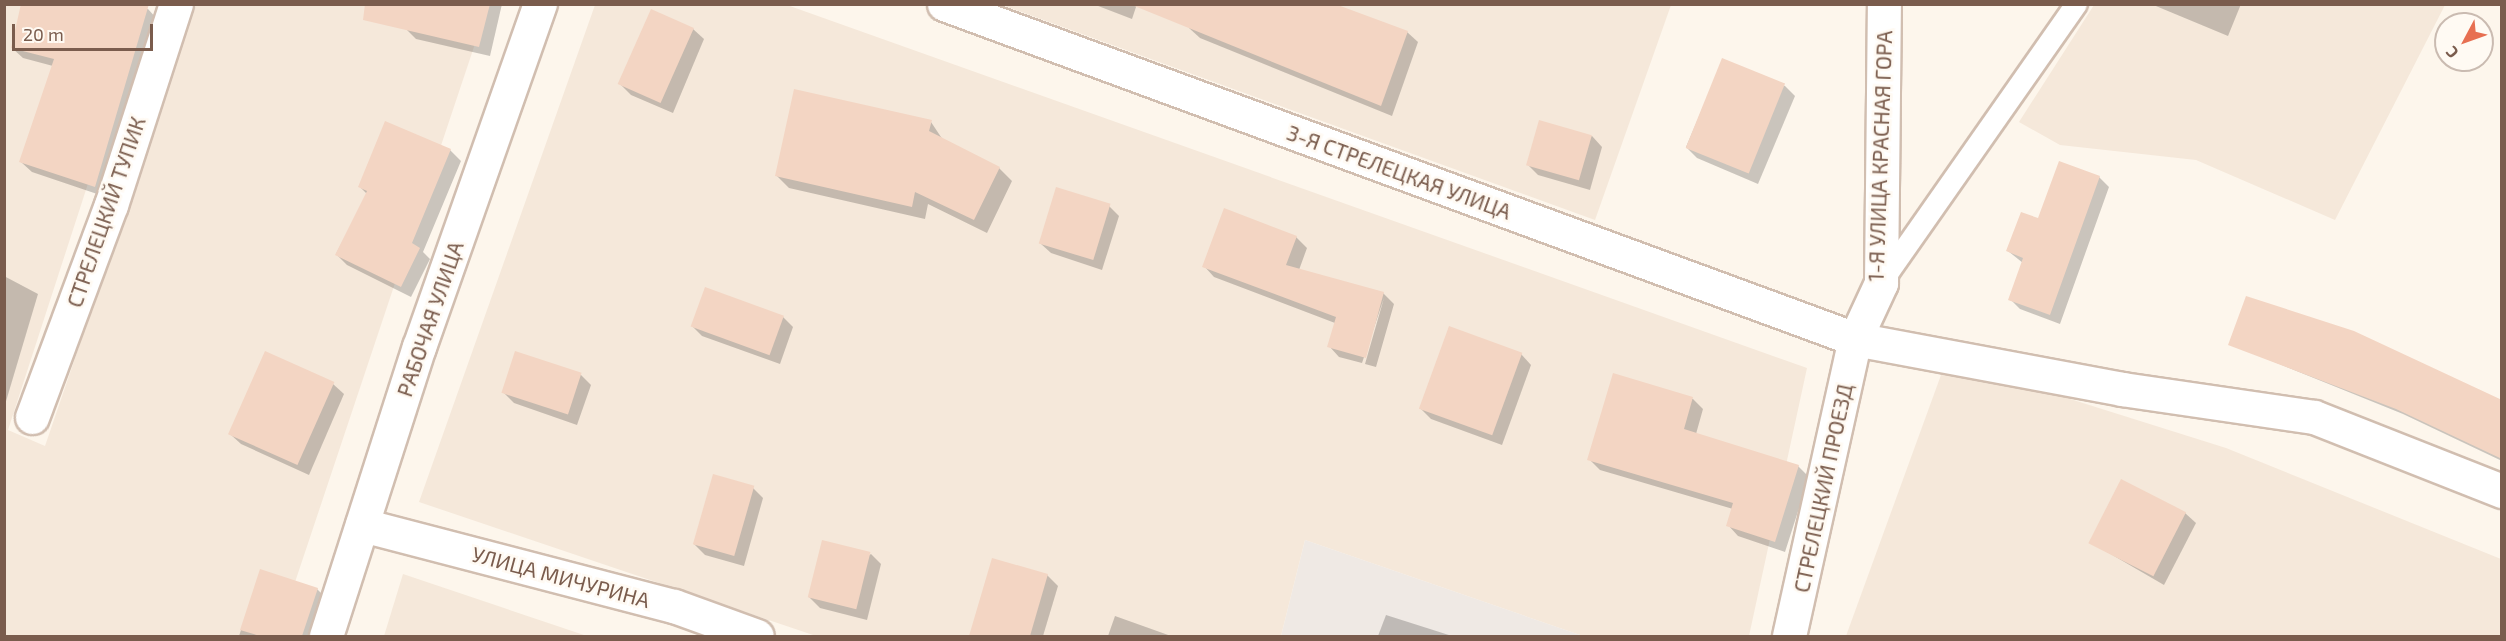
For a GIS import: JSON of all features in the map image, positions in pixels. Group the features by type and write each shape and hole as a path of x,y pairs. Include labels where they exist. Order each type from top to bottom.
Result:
{"street":[{"name":"СТРЕЛЕЦКИЙ ТУПИК","path":"32,417 111,206 176,4"},
{"name":"РАБОЧАЯ УЛИЦА","path":"326,636 540,4"},
{"name":"3-Я СТРЕЛЕЦКАЯ УЛИЦА","path":"944,4 1855,339 2122,389 2314,417 2502,491"},
{"name":"1-Я УЛИЦА КРАСНАЯ ГОРА","path":"1855,339 1881,282 1884,4"},
{"name":"СТРЕЛЕЦКИЙ ПРОЕЗД","path":"1789,636 1855,339"},
{"name":"УЛИЦА МИЧУРИНА","path":"362,525 674,606 757,636"}],"lane":[{"path":"1881,282 2076,4"}],"shaded area":[{"path":"2094,4 2445,5 2441,12 2434,12 2434,26 2335,220 2196,160 2060,145 2019,122"},
{"path":"4,5 146,5 8,430 45,446 196,5 488,5 277,636 5,636"},
{"path":"595,5 787,5 1807,368 1749,636 1583,636 1305,540 1281,636 816,636 419,502"},
{"path":"1002,5 1671,5 1595,220"},
{"path":"1941,375 2010,380 2226,448 2501,559 2501,636 1846,636"},
{"path":"1305,540 1583,636 1281,636"},
{"path":"403,574 587,636 384,636"}],"building":[{"path":"21,4 149,4 95,187 19,162 54,59 11,48"},
{"path":"365,4 490,4 479,47 363,20"},
{"path":"1335,4 1408,31 1381,106 1132,5"},
{"path":"651,9 694,28 661,103 618,84"},
{"path":"1722,58 1785,83 1749,173 1686,148"},
{"path":"794,89 932,120 929,131 1000,167 974,220 915,192 912,207 775,176"},
{"path":"1539,120 1592,135 1579,180 1526,165"},
{"path":"385,121 451,149 412,243 420,248 401,287 335,255 367,191 358,187"},
{"path":"2059,161 2100,176 2050,315 2008,300 2023,258 2006,251 2021,212 2038,218"},
{"path":"1056,187 1111,204 1093,260 1039,243"},
{"path":"1224,208 1297,236 1286,265 1384,292 1366,358 1327,347 1336,317 1202,267"},
{"path":"705,287 784,316 770,355 691,326"},
{"path":"2246,296 2354,331 2502,400 2502,459 2396,409 2228,345"},
{"path":"1449,326 1522,353 1492,435 1419,409"},
{"path":"265,351 334,382 297,465 228,434"},
{"path":"515,351 582,373 568,414 501,393"},
{"path":"1613,373 1693,397 1684,429 1799,465 1775,542 1726,526 1733,503 1587,460"},
{"path":"713,474 754,486 734,556 693,544"},
{"path":"2121,479 2186,512 2153,576 2088,543"},
{"path":"822,540 871,552 856,609 808,597"},
{"path":"992,558 1048,574 1030,636 969,636"},
{"path":"260,569 318,588 302,636 260,636 240,630"}]}
